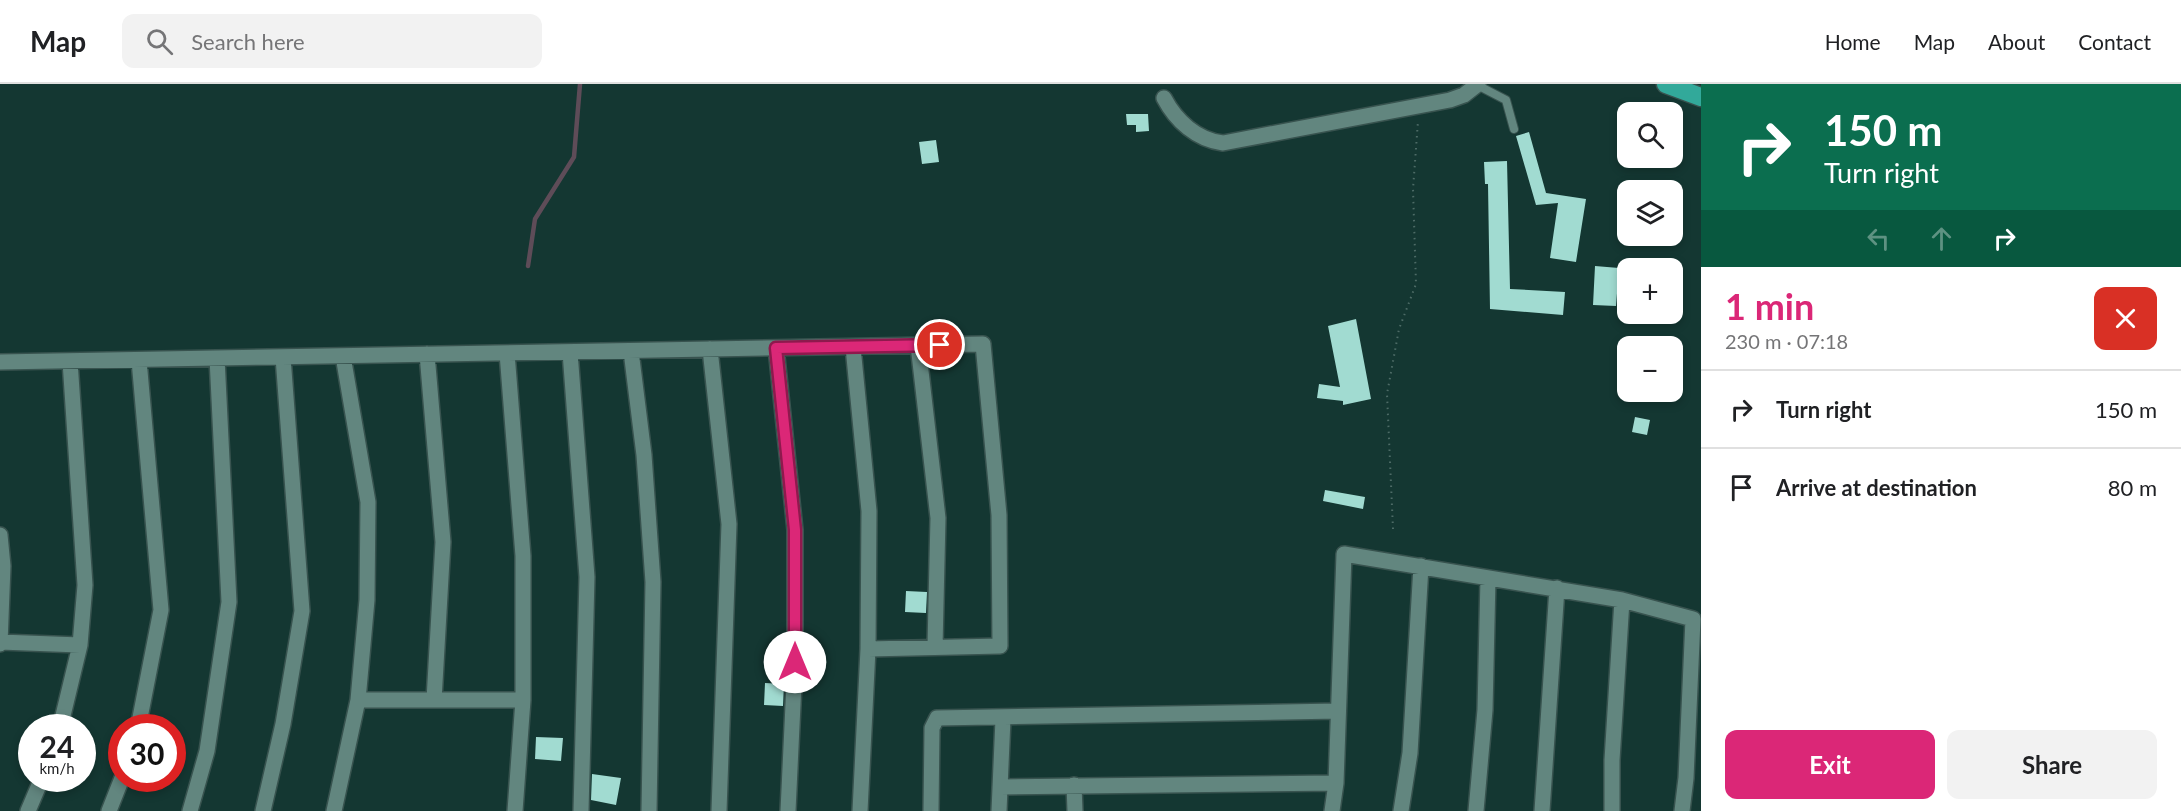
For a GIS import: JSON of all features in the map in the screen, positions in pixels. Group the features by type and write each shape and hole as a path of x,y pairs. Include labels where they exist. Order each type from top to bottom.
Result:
{"highway":[{"path":"1666,84 1701,97"}],"street":[{"path":"1164,98 1172,113 1197,135 1208,141 1223,143 1421,106 1458,97 1478,85"},
{"path":"0,362 983,344 999,515 1000,646 868,649"},
{"path":"918,345 938,518 935,646"},
{"path":"853,347 868,511 868,649 860,811"},
{"path":"776,348 795,530 795,662 788,811"},
{"path":"710,349 729,524 719,811"},
{"path":"631,351 644,454 653,582 649,811"},
{"path":"570,352 586,577 581,811"},
{"path":"507,353 523,556 523,700 515,811"},
{"path":"427,354 442,542 434,700"},
{"path":"334,811 358,700 367,600 368,502 343,356"},
{"path":"263,811 283,724 302,612 283,357"},
{"path":"190,811 207,751 229,602 217,358"},
{"path":"139,360 161,610 141,714"},
{"path":"63,714 80,645 85,585 70,361"},
{"path":"0,535 3,566 0,643 80,645"},
{"path":"1332,811 1336,783 1344,554 1622,600 1693,619 1686,778 1682,811"},
{"path":"1401,811 1410,753 1421,566"},
{"path":"1476,811 1485,710 1488,578"},
{"path":"1542,811 1557,588"},
{"path":"1612,811 1612,759 1622,600"},
{"path":"358,700 523,700"},
{"path":"931,811 932,728 937,718 1003,719 1338,711"},
{"path":"999,811 1003,719"},
{"path":"1000,787 1336,783"},
{"path":"1074,785 1075,811"},
{"path":"28,811 36,792"},
{"path":"109,811 116,792"}],"lane":[{"path":"1478,85 1506,100 1514,129"}],"path":[{"path":"1393,529 1387,394 1399,329 1416,284 1413,189 1417,124 1421,106"}],"building":[{"path":"1126,114 1148,114 1149,131 1136,132 1136,125 1127,125"},
{"path":"1529,132 1546,193 1586,199 1576,262 1550,258 1558,203 1536,205 1516,136"},
{"path":"936,140 939,162 922,164 919,142"},
{"path":"1507,161 1510,289 1565,292 1563,315 1490,309 1488,184 1485,184 1484,162"},
{"path":"1595,266 1617,268 1616,306 1593,305"},
{"path":"1356,319 1371,399 1343,405 1343,401 1317,398 1319,384 1340,387 1328,326"},
{"path":"1635,417 1650,420 1647,435 1632,432"},
{"path":"1325,490 1365,497 1363,509 1323,501"},
{"path":"906,591 927,592 926,613 905,612"},
{"path":"765,683 784,684 783,706 764,705"},
{"path":"536,737 563,738 561,761 535,759"},
{"path":"592,774 621,778 616,805 591,800"}],"waterway":[{"path":"528,266 535,219 574,157 580,84"}],"route":[{"path":"795,662 795,530 776,348 940,345"}]}
